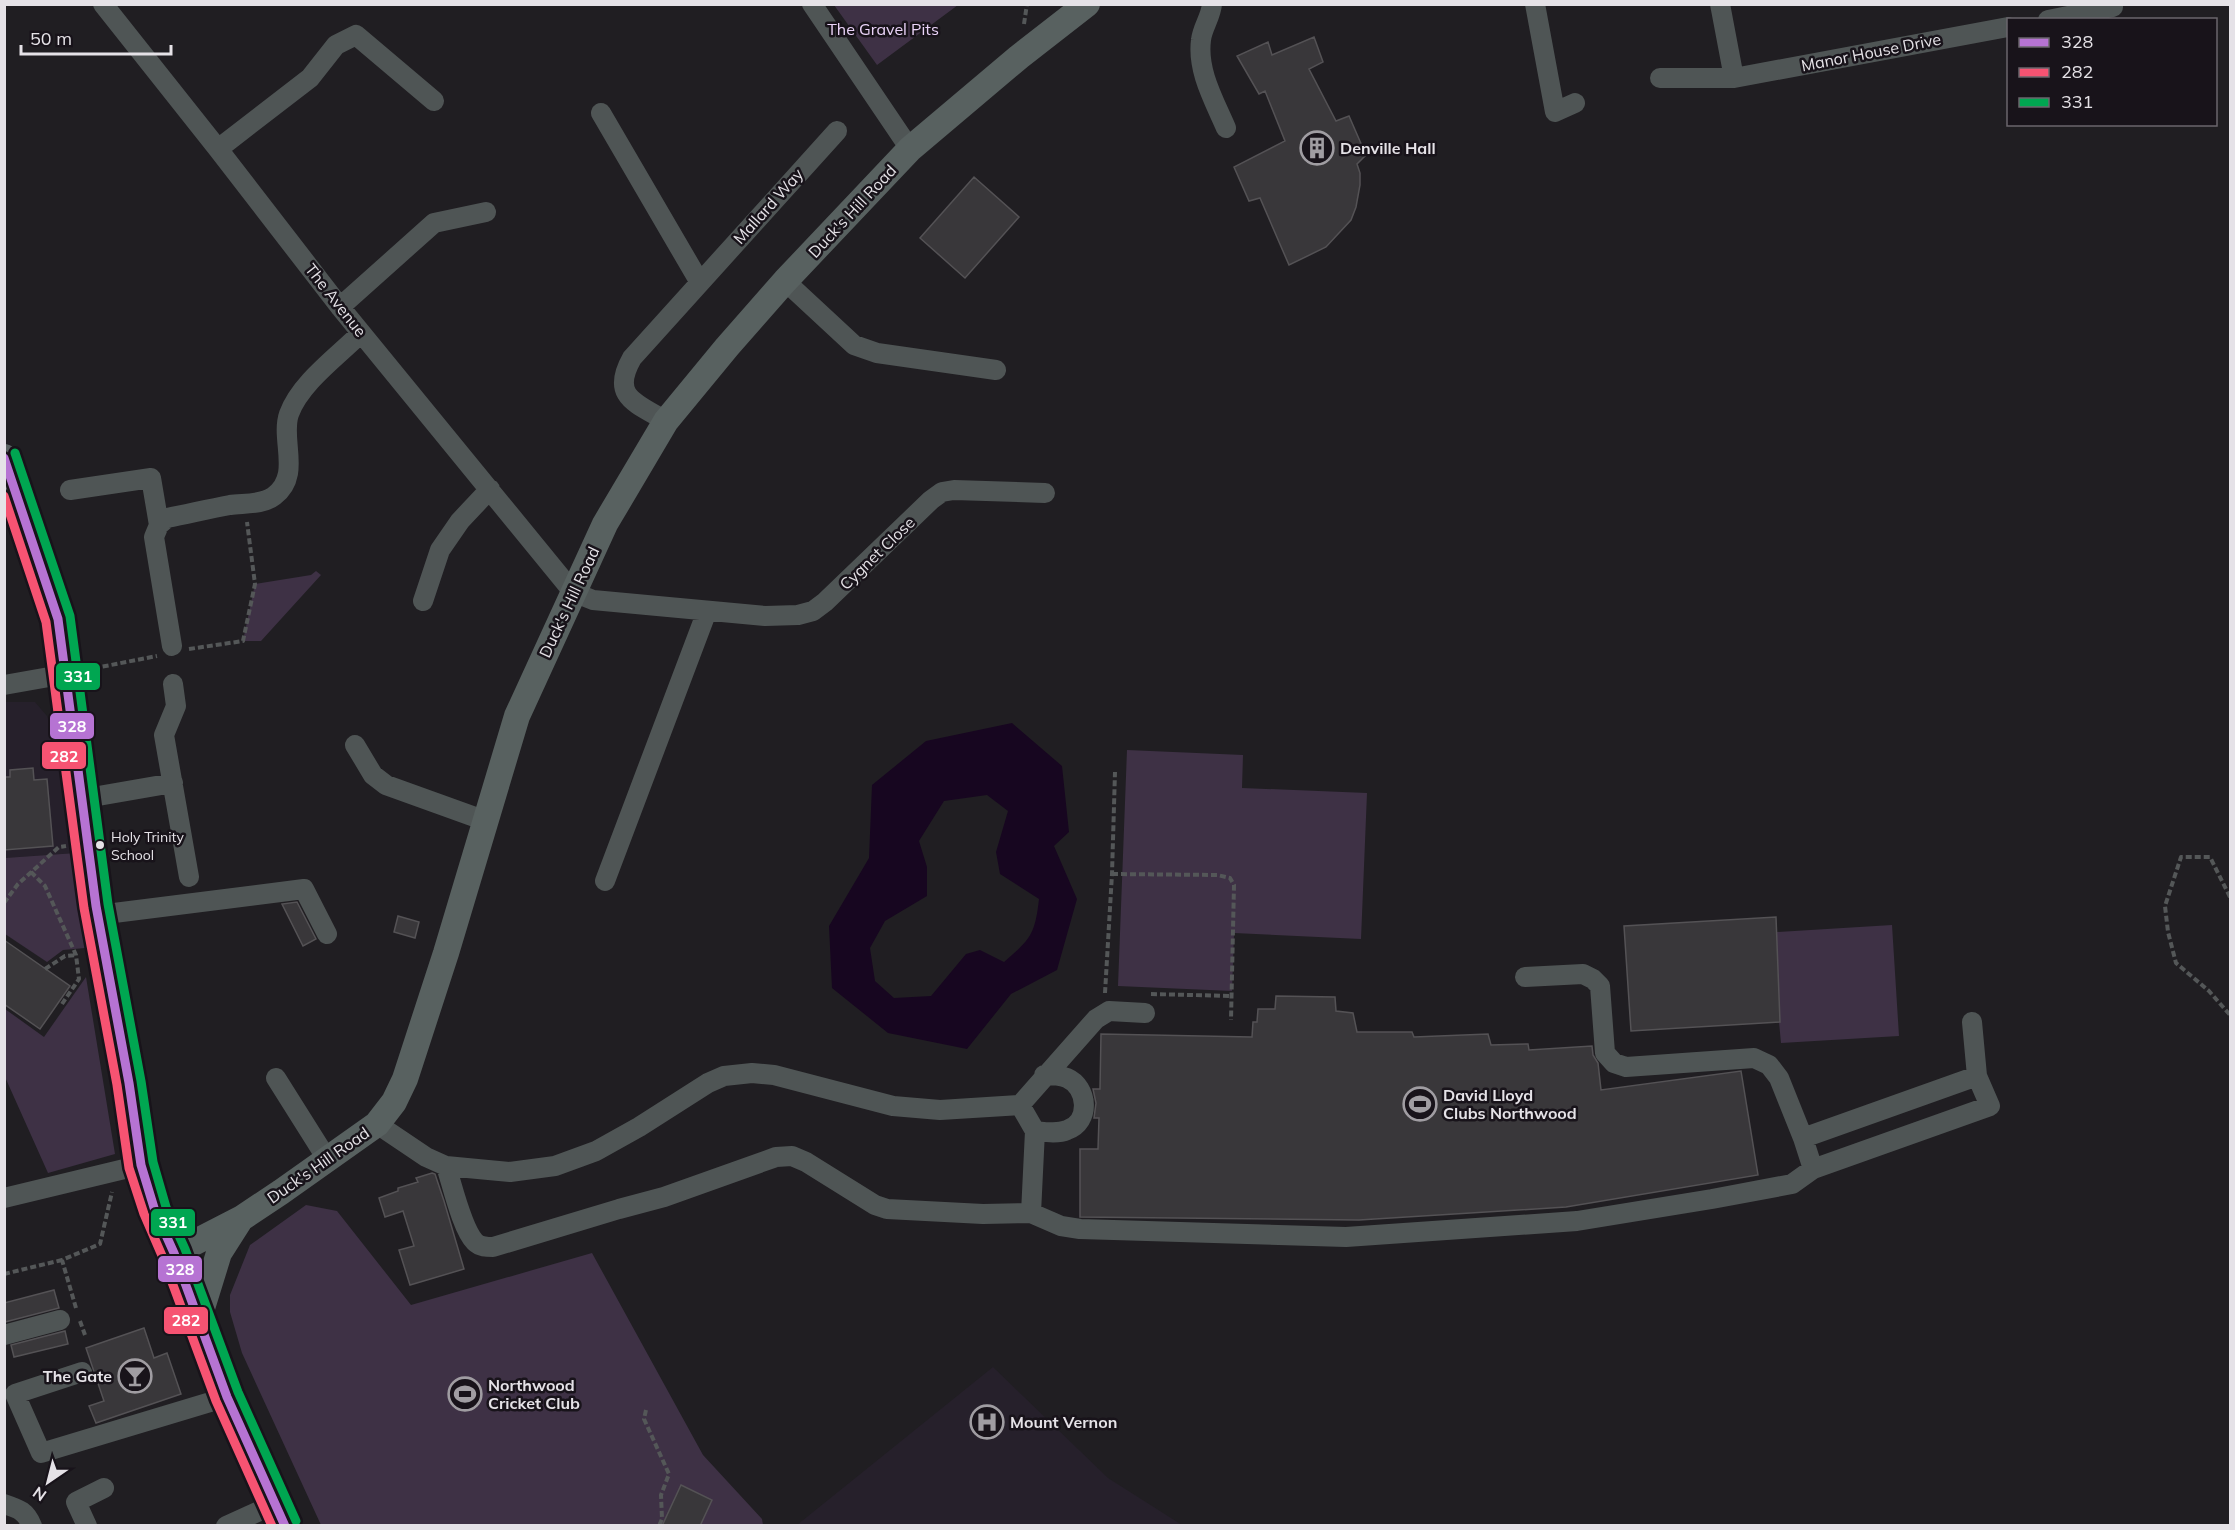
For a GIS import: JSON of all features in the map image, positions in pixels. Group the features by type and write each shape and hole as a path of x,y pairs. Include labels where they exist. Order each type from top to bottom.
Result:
{"main road":[{"name":"Duck's Hill Road","path":"174,1253 242,1218 377,1124 394,1102 405,1079 517,716 605,524 666,421 786,281 910,149 1019,57 1087,4"},
{"path":"4,457 58,619 87,843 141,1165 155,1211 174,1253 227,1397 280,1515"},
{"path":"198,1321 219,1253 242,1218"}],"street":[{"name":"The Avenue","path":"103,4 340,307 573,592"},
{"path":"812,4 910,149"},
{"path":"1212,4 1211,14 1201,38 1202,69 1226,128"},
{"path":"1534,4 1555,111 1575,103"},
{"path":"1720,4 1734,78"},
{"path":"2058,18 2113,7"},
{"name":"Manor House Drive","path":"1660,78 1734,78 2007,27"},
{"path":"218,149 310,78 336,45 356,35 434,101"},
{"path":"601,113 699,281"},
{"name":"Mallard Way","path":"666,421 630,399 623,389 623,374 632,358 699,281 837,131"},
{"path":"340,307 434,223 486,212"},
{"path":"786,281 854,345 877,353 996,370"},
{"path":"173,649 154,537 159,525 167,518 258,502 274,496 285,483 291,462 287,437 288,416 301,391 361,333"},
{"path":"70,490 151,478 159,525"},
{"path":"423,601 440,550 460,521 490,489"},
{"name":"Cygnet Close","path":"573,592 593,600 765,616 798,615 813,611 852,579 931,500 942,492 954,490 1045,493"},
{"path":"605,881 707,611"},
{"path":"4,685 66,674"},
{"path":"173,684 176,706 164,735 189,877"},
{"path":"355,745 373,775 386,785 486,821"},
{"path":"81,799 173,783"},
{"path":"98,915 304,889 327,934"},
{"path":"1525,977 1583,974 1593,979 1600,986 1605,1053 1614,1063 1626,1067 1754,1058 1769,1065 1779,1078 1813,1169"},
{"path":"377,1124 426,1156 446,1166 510,1172 555,1166 596,1151 639,1127 708,1083 724,1076 752,1073 774,1075 893,1106 940,1110 1020,1105 1044,1075 1096,1019 1109,1011 1147,1003"},
{"path":"446,1166 466,1224 475,1242 483,1247 493,1247 664,1197 776,1157 792,1156 806,1162 875,1206 887,1209 983,1214 1031,1213 1061,1226 1080,1229 1346,1237 1577,1221 1792,1184 1813,1169 1990,1106 1977,1076 1972,1022"},
{"path":"1035,1131 1068,1130 1075,1125 1083,1111 1082,1090 1073,1082 1058,1075 1044,1075"},
{"path":"1803,1138 1977,1076"},
{"path":"276,1078 327,1159"},
{"path":"1020,1105 1035,1131 1031,1213"},
{"path":"4,1198 141,1165"},
{"path":"4,1335 60,1320"},
{"path":"82,1372 15,1394 41,1453 227,1397"},
{"path":"87,1526 76,1502 104,1488"},
{"path":"226,1526 280,1515"}],"path":[{"path":"66,674 173,649 243,641 255,585 244,503"},
{"path":"1115,772 1112,874 1104,993 1115,993"},
{"path":"4,903 18,884 60,847 87,843"},
{"path":"2230,897 2210,857 2181,857 2165,906 2168,932 2176,963 2209,991 2230,1015"},
{"path":"31,872 45,886 76,955 79,978 62,1004"},
{"path":"1112,874 1218,875 1230,878 1234,885 1231,1020"},
{"path":"45,969 65,956 105,953"},
{"path":"1147,1003 1231,996"},
{"path":"4,1274 62,1260 100,1244 116,1171"},
{"path":"62,1260 85,1335"},
{"path":"646,1410 644,1419 669,1474 661,1495 662,1519 659,1526"}],"shaded area":[{"path":"5,702 35,702 47,716 62,765 76,853 5,858"},
{"path":"1012,723 1062,766 1069,832 1054,846 1077,899 1057,970 1011,994 967,1049 888,1033 832,988 829,926 869,858 872,785 926,741","holes":["987,795 1008,811 996,852 1000,874 1039,899 1036,920 1030,935 1004,962 980,950 966,954 931,996 894,998 875,981 870,948 885,921 927,896 927,867 919,841 944,801"]},
{"name":"Mount Vernon","path":"993,1367 1108,1478 1182,1525 797,1525"}],"green space":[{"name":"The Gravel Pits","path":"834,5 958,5 877,65"},
{"path":"316,571 321,575 261,641 243,641 255,584 311,575"},
{"path":"1127,750 1243,755 1242,788 1367,793 1361,939 1234,933 1232,991 1118,986"},
{"path":"76,853 85,948 63,950 47,962 5,934 5,858"},
{"path":"1892,925 1899,1036 1781,1043 1779,1022 1631,1031 1624,926 1777,932"},
{"path":"86,977 115,1154 48,1173 5,1077 5,1009 44,1037"},
{"name":"Northwood Cricket Club","path":"306,1205 337,1211 411,1305 592,1253 703,1455 762,1519 763,1525 321,1525 242,1353 230,1312 230,1295 250,1245"}],"building":[{"name":"Denville Hall","path":"1314,37 1323,62 1309,69 1336,121 1349,116 1366,155 1357,164 1360,185 1351,220 1326,247 1289,265 1260,198 1249,201 1234,167 1285,141 1265,91 1259,94 1237,56 1268,42 1272,55"},
{"path":"974,177 1019,217 965,278 920,238"},
{"path":"33,768 34,780 47,779 53,846 4,850 4,777 10,777 10,770"},
{"path":"297,902 316,939 303,946 282,904"},
{"path":"398,916 419,922 415,938 394,932"},
{"path":"1776,917 1780,1022 1631,1031 1624,926"},
{"path":"4,940 70,986 40,1029 4,1004"},
{"name":"David Lloyd Clubs Northwood","path":"1276,996 1335,997 1336,1011 1353,1013 1357,1032 1412,1032 1414,1037 1488,1034 1491,1045 1528,1044 1529,1050 1592,1046 1593,1055 1598,1063 1601,1090 1741,1071 1758,1175 1566,1207 1359,1220 1080,1217 1080,1149 1098,1149 1099,1118 1094,1118 1096,1103 1093,1089 1100,1089 1101,1034 1252,1037 1253,1022 1257,1022 1258,1009 1275,1009"},
{"path":"435,1174 444,1201 464,1269 410,1285 399,1250 414,1246 403,1211 385,1217 379,1198 398,1191 398,1188 418,1182 416,1178"},
{"path":"54,1290 59,1308 5,1322 4,1303"},
{"name":"The Gate","path":"144,1328 154,1358 167,1353 181,1394 96,1423 89,1406 104,1401 86,1348"},
{"path":"65,1331 68,1344 14,1357 11,1345"},
{"path":"681,1485 712,1500 700,1526 662,1526"}],"transit line":[{"name":"331","path":"15,453 70,616 108,904 141,1081 153,1162 166,1207 185,1249 238,1392 296,1521"},
{"name":"328","path":"4,458 58,619 96,906 129,1083 141,1165 155,1211 174,1253 227,1397 285,1526"},
{"name":"282","path":"4,496 46,622 84,908 117,1085 129,1168 144,1214 163,1258 216,1401 272,1526"}],"place":[{"name":"Denville Hall","path":"1317,148"},
{"name":"Holy Trinity School","path":"100,845"},
{"name":"David Lloyd Clubs Northwood","path":"1420,1104"},
{"name":"The Gate","path":"135,1376"},
{"name":"Northwood Cricket Club","path":"465,1394"},
{"name":"Mount Vernon","path":"987,1422"}]}
